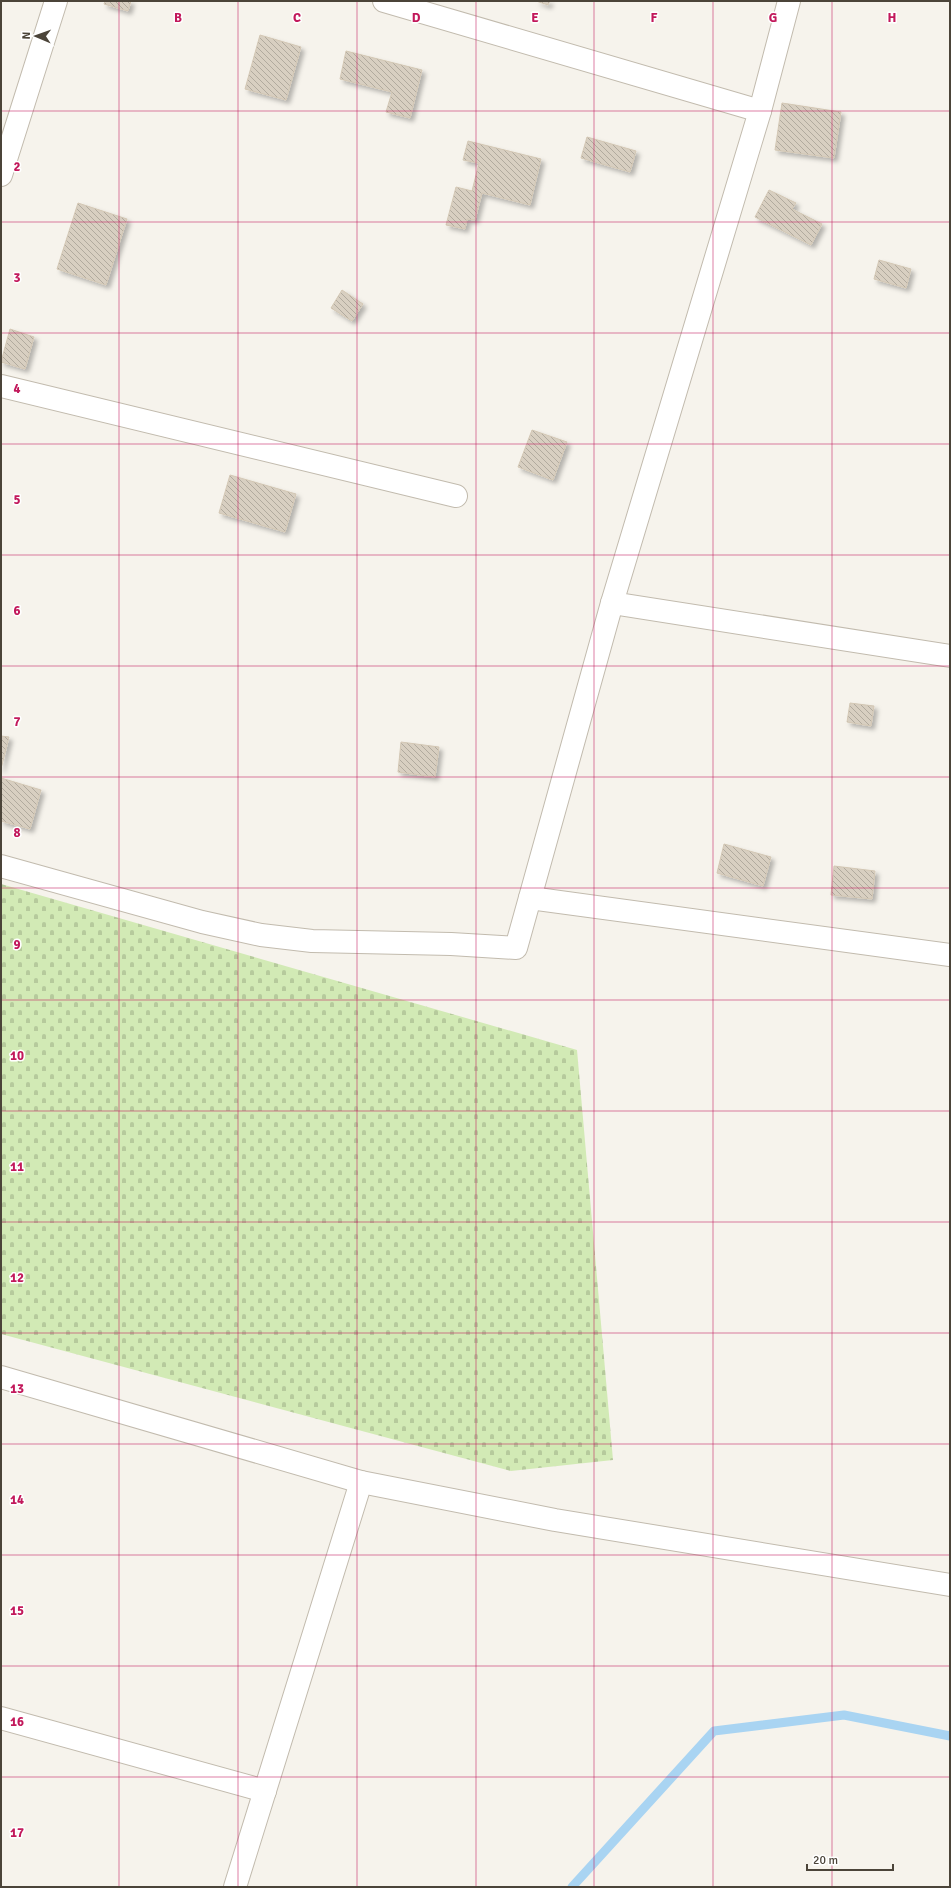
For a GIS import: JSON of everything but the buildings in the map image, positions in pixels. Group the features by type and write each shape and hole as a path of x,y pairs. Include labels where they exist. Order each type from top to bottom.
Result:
{"street":[{"path":"1,176 56,1"},
{"path":"384,1 760,111"},
{"path":"1,866 202,922 261,935 312,941 451,944 516,948 612,603 760,111 790,1"},
{"path":"1,386 456,496"},
{"path":"612,603 950,656"},
{"path":"530,898 950,955"},
{"path":"1,1377 361,1482 555,1520 950,1585"},
{"path":"235,1887 361,1482"},
{"path":"1,1718 264,1791"}],"green space":[{"path":"1,884 577,1050 613,1460 511,1471 1,1334"}],"waterway":[{"path":"572,1887 714,1731 844,1715 950,1736"}]}
